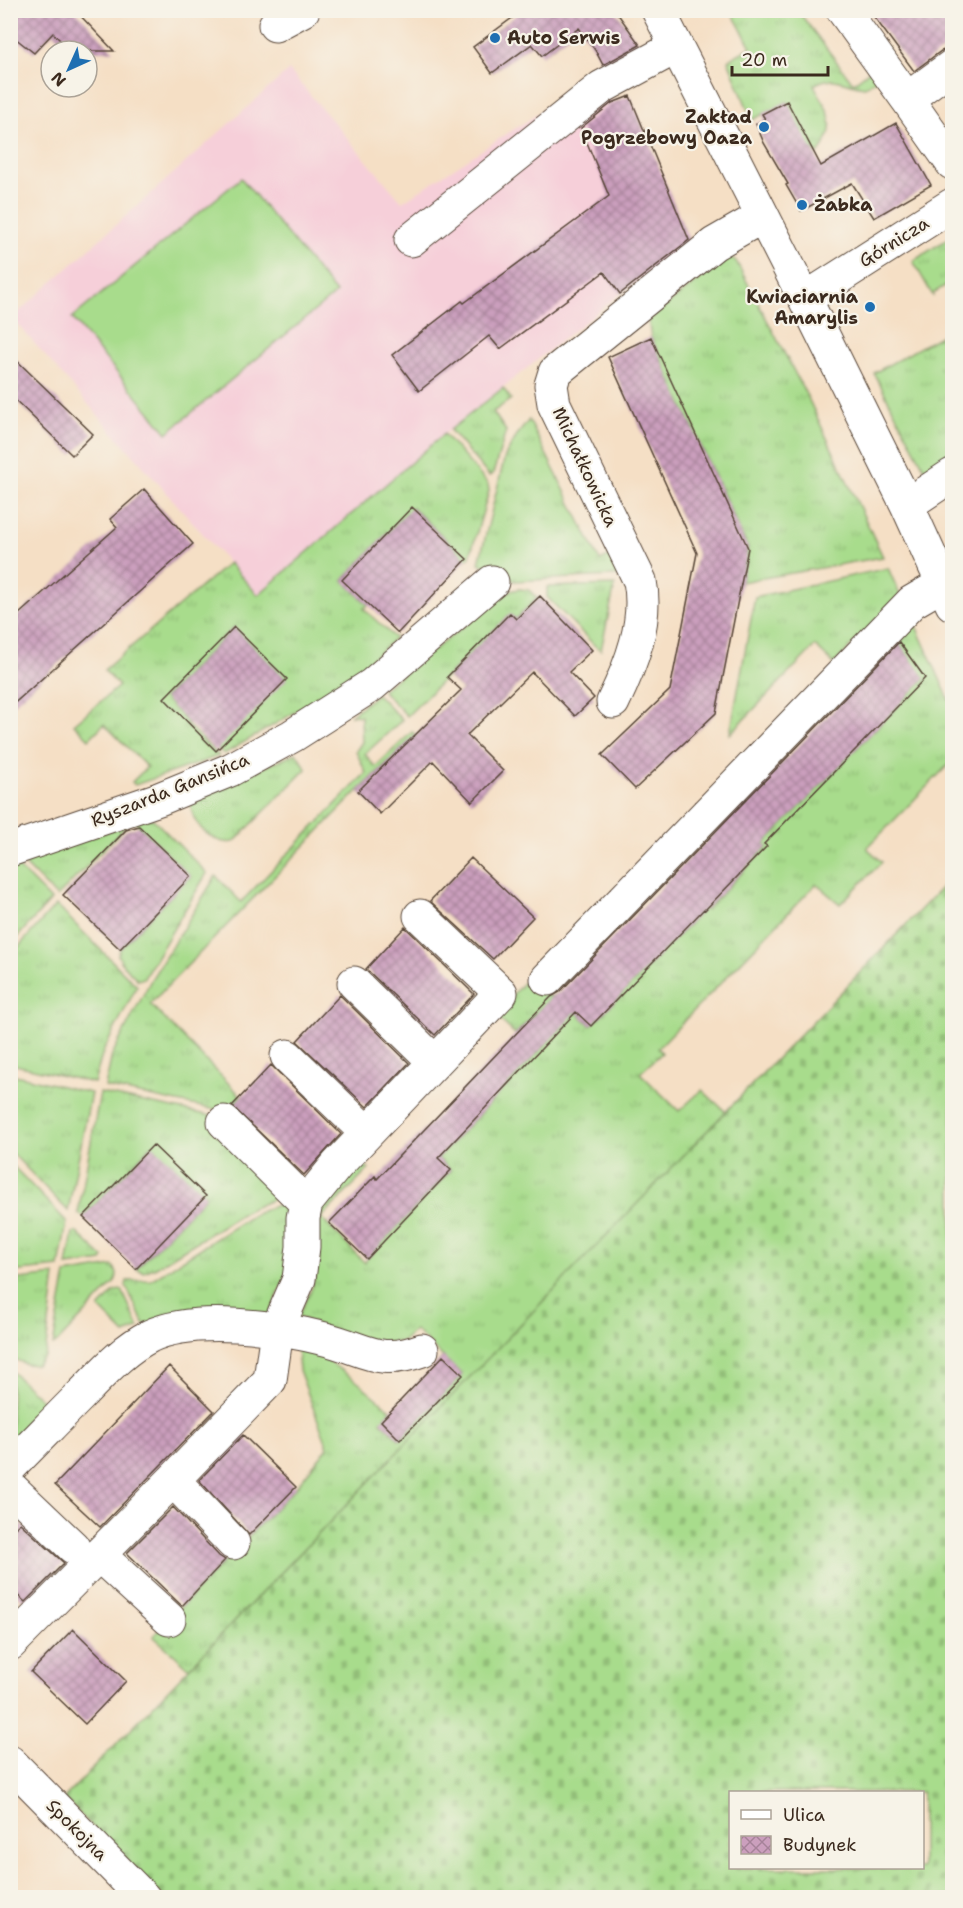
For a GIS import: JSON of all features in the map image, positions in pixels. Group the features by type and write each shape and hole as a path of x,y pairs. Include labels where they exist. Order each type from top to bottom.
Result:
{"street":[{"path":"547,979 912,602 948,594 907,505 805,299 761,217 658,10"},
{"path":"843,10 952,163"},
{"path":"411,240 602,87 676,47"},
{"path":"908,99 952,66"},
{"name":"Górnicza","path":"805,299 952,205"},
{"name":"Michałkowicka","path":"613,702 627,675 643,613 640,581 554,404 551,384 555,372 714,244 761,217"},
{"path":"907,505 952,475"},
{"name":"Ryszarda Gansińca","path":"10,850 159,799 220,774 292,736 372,685 492,582"},
{"path":"10,1644 86,1551 173,1480 270,1380 278,1330 299,1280 306,1203 337,1165 501,993 420,916"},
{"path":"354,983 435,1062"},
{"path":"287,1056 367,1133"},
{"path":"224,1122 306,1203"},
{"path":"10,1467 120,1355 151,1336 186,1326 250,1326 278,1330 325,1339 384,1358 405,1356 422,1350"},
{"path":"173,1480 233,1543"},
{"path":"10,1487 169,1619"},
{"name":"Spokojna","path":"10,1762 144,1898"}],"shaded area":[{"path":"289,70 402,202 596,76 612,102 630,96 690,242 620,294 448,431 257,595 12,318"}],"green space":[{"path":"731,11 798,11 853,83 874,67 881,76 865,87 833,80 814,85 830,120 829,136 818,154 809,146 787,102 752,120 728,60 751,47"},
{"path":"241,178 336,293 167,433 72,318"},
{"path":"952,236 952,281 933,296 913,261"},
{"path":"729,256 736,261 808,398 883,557 741,582 748,548 651,337 648,320"},
{"path":"949,331 952,337 952,462 929,477 874,373"},
{"path":"503,388 511,399 493,412 506,431 493,474 489,476 450,430"},
{"path":"529,420 600,561 619,552 629,575 514,581 479,563 505,456"},
{"path":"444,434 488,484 489,491 470,556 467,559 412,507 343,580 368,605 364,609 395,638 356,671 313,701 224,754 218,749 234,627 164,698 188,723 186,724 219,756 135,785 132,782 147,767 104,724 89,739 74,724 119,686 104,670 229,563 258,595"},
{"path":"888,568 900,595 834,664 815,646 730,734 755,597"},
{"path":"615,585 601,650 547,597 547,587"},
{"path":"529,590 537,598 516,619 510,614 407,716 382,690 510,591"},
{"path":"915,624 952,706 952,761 867,848 882,862 840,904 816,884 658,1048 662,1053 640,1073 679,1111 702,1090 726,1112 189,1668 153,1636 296,1487 328,1447 299,1370 297,1348 321,1356 359,1383 391,1410 381,1422 400,1440 462,1375 415,1330 403,1341 363,1347 298,1316 312,1288 319,1262 316,1211 357,1158 369,1169 321,1218 365,1263 451,1170 438,1158 568,1021 547,1002 515,1034 495,1015 523,983 537,982 550,997 557,994 591,1026 767,847 764,844 924,679 899,643"},
{"path":"377,694 402,720 365,754 375,767 412,732 416,735 358,791 150,1004 241,1096 226,1112 105,1087 112,1055 152,978 216,876 241,902 366,773 356,751 362,742 361,716 351,715"},
{"path":"296,753 306,769 234,842 218,840 210,836 198,824 191,808 191,800"},
{"path":"140,818 153,819 207,873 144,978 138,980 123,965 118,955 120,949 190,876 134,821"},
{"path":"128,824 57,897 21,861"},
{"path":"14,863 51,900 11,944 10,864"},
{"path":"952,877 952,1897 163,1897 64,1798"},
{"path":"56,905 137,986 103,1052 94,1083 11,1064 11,955"},
{"path":"11,1074 91,1093 68,1211 11,1152"},
{"path":"100,1093 212,1116 285,1194 246,1211 156,1267 144,1272 136,1269 206,1196 152,1145 83,1217 78,1213"},
{"path":"10,1163 67,1222 59,1267 11,1272"},
{"path":"289,1200 294,1256 270,1314 144,1324 126,1286 127,1281 151,1280 253,1215"},
{"path":"76,1232 104,1258 102,1261 67,1266 73,1233"},
{"path":"113,1266 117,1274 114,1283 53,1345 66,1274"},
{"path":"55,1275 45,1356 36,1365 11,1358 11,1280"},
{"path":"122,1290 139,1328 125,1334 99,1308 115,1291"},
{"path":"11,1371 47,1405 11,1441"}],"building":[{"path":"18,10 75,10 114,51 99,51 99,39 59,39 53,33 47,39 39,39 39,48 34,53 10,34 10,19"},
{"path":"523,10 615,10 640,45 603,65 579,28 542,56 532,44 492,73 473,47"},
{"path":"869,10 941,10 952,26 952,48 941,51 914,71"},
{"path":"630,96 689,240 620,294 604,272 500,349 489,336 419,391 392,355 462,301 464,303 609,196 581,128 612,103"},
{"path":"787,101 821,166 896,123 931,185 874,218 852,183 801,211 756,124 765,119 762,114"},
{"path":"651,337 748,548 716,713 635,789 602,755 670,690 697,553 608,357"},
{"path":"10,354 93,434 72,455 10,395"},
{"path":"144,489 193,544 10,707 10,622 117,527 110,519"},
{"path":"412,507 467,559 398,633 342,580"},
{"path":"540,596 592,650 569,672 594,698 575,716 532,672 467,735 503,771 472,802 433,761 380,814 358,791 461,690 447,677 510,613 516,619"},
{"path":"234,627 287,679 216,751 164,698"},
{"path":"899,642 925,678 764,844 767,846 591,1026 576,1012 438,1158 451,1170 367,1259 329,1223 375,1176 377,1179 551,997 560,992"},
{"path":"139,826 191,876 120,949 63,895 126,830"},
{"path":"471,858 533,917 493,959 430,901"},
{"path":"405,927 474,994 435,1035 366,969"},
{"path":"340,995 409,1063 367,1107 297,1041"},
{"path":"271,1065 341,1134 304,1175 232,1106"},
{"path":"153,1145 206,1196 136,1269 83,1217"},
{"path":"443,1356 463,1375 400,1440 381,1421"},
{"path":"169,1366 214,1411 100,1527 55,1485"},
{"path":"243,1435 296,1487 249,1535 199,1480"},
{"path":"173,1507 225,1560 182,1606 127,1553"},
{"path":"20,1523 64,1563 25,1602 10,1588 10,1533"},
{"path":"73,1629 126,1681 85,1724 31,1672"}],"place":[{"name":"Auto Serwis","path":"495,38"},
{"name":"Zakład Pogrzebowy Oaza","path":"764,127"},
{"name":"Żabka","path":"802,205"},
{"name":"Kwiaciarnia Amarylis","path":"870,307"}]}
